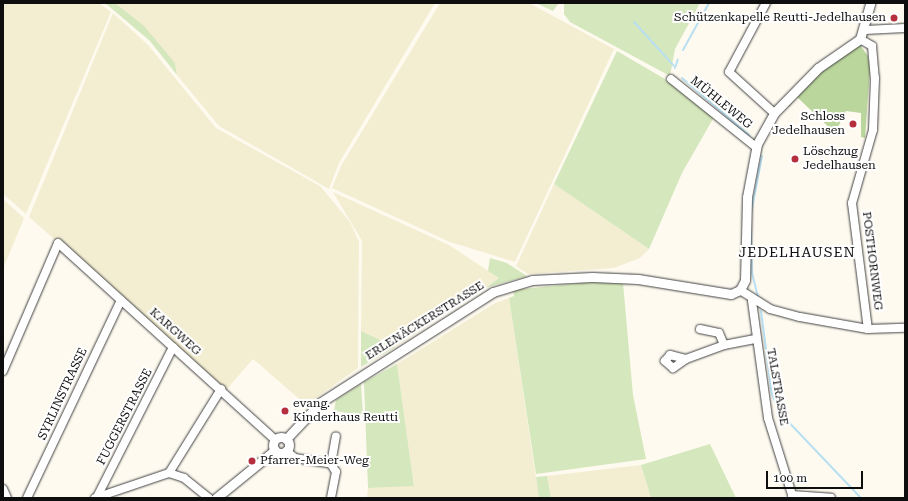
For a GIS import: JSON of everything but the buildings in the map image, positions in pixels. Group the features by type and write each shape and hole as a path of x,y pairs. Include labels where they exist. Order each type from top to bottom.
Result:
{"street":[{"path":"766,3 729,72 774,113"},
{"path":"870,3 865,30 860,39 818,68 774,113 756,147 747,197 745,280 740,290 752,301 800,317 868,329 905,328"},
{"path":"865,30 905,28"},
{"name":"POSTHORNWEG","path":"860,39 872,46 875,78 872,130 852,203 868,329"},
{"name":"MÜHLEWEG","path":"670,79 756,147"},
{"name":"KARGWEG","path":"3,371 58,244 221,389 275,440"},
{"name":"ERLENÄCKERSTRASSE","path":"286,439 321,402 478,300 532,280 612,277 731,294 740,290"},
{"name":"SYRLINSTRASSE","path":"27,498 121,300"},
{"name":"TALSTRASSE","path":"752,301 768,418 793,496"},
{"path":"700,329 719,333 724,345"},
{"path":"686,359 724,345 756,339"},
{"name":"FUGGERSTRASSE","path":"96,497 174,348"},
{"path":"169,473 221,389"},
{"path":"331,498 336,472 331,464 336,436"},
{"path":"275,450 275,440 286,439 286,451"},
{"path":"96,497 169,473 184,478 214,498 275,450 286,451 295,458 331,464"},
{"path":"3,489 7,498"},
{"path":"793,496 831,498"}],"shaded area":[{"path":"3,3 99,3 111,12 26,214 3,194"},
{"path":"115,3 435,3 339,163 329,189 219,126 177,75 175,63"},
{"path":"440,3 529,3 614,49 515,262 450,242 332,188 341,166"},
{"path":"113,13 148,45 216,128 320,186 350,222 359,242 358,368 306,405 253,359 226,390 29,217"},
{"path":"554,184 649,249 640,258 614,268 528,274 516,266"},
{"path":"333,192 449,245 499,278 395,347 361,331 362,241"},
{"path":"3,199 24,218 3,269"},
{"path":"509,298 539,498 367,498 368,488 414,485 397,364 495,303"},
{"path":"641,465 651,498 551,498 547,476"}],"green space":[{"path":"105,3 115,3 144,26 175,63 177,75 150,41"},
{"path":"536,3 559,3 553,11"},
{"path":"564,3 700,3 675,49 670,76 570,22 564,14"},
{"path":"860,45 868,56 870,69 865,138 861,137 861,113 846,111 835,133 797,97 789,107 786,105 820,72"},
{"path":"617,51 670,82 714,117 682,173 649,249 554,184"},
{"path":"490,258 507,263 527,276 485,288 499,278 488,271"},
{"path":"591,282 623,283 633,395 646,459 536,474 509,298 514,296 513,290"},
{"path":"361,331 395,347 361,367"},
{"path":"397,364 414,486 368,488 364,382"},
{"path":"361,384 363,415 334,411 336,400"},
{"path":"710,444 736,498 651,498 641,465"},
{"path":"547,476 551,498 539,498 536,477"}],"waterway":[{"path":"683,50 709,3"},
{"path":"634,22 674,66"},
{"path":"675,68 678,59"},
{"path":"682,78 749,135"},
{"path":"751,213 762,156"},
{"path":"751,227 752,273 758,297"},
{"path":"761,311 772,394 780,413 861,498"}],"place":[{"name":"Schützenkapelle Reutti-Jedelhausen","path":"894,18"},
{"name":"Schloss Jedelhausen","path":"853,124"},
{"name":"Löschzug Jedelhausen","path":"795,159"},
{"name":"evang. Kinderhaus Reutti","path":"285,411"},
{"name":"Pfarrer-Meier-Weg","path":"252,461"}],"district":[{"name":"JEDELHAUSEN","path":"797,252"}]}
